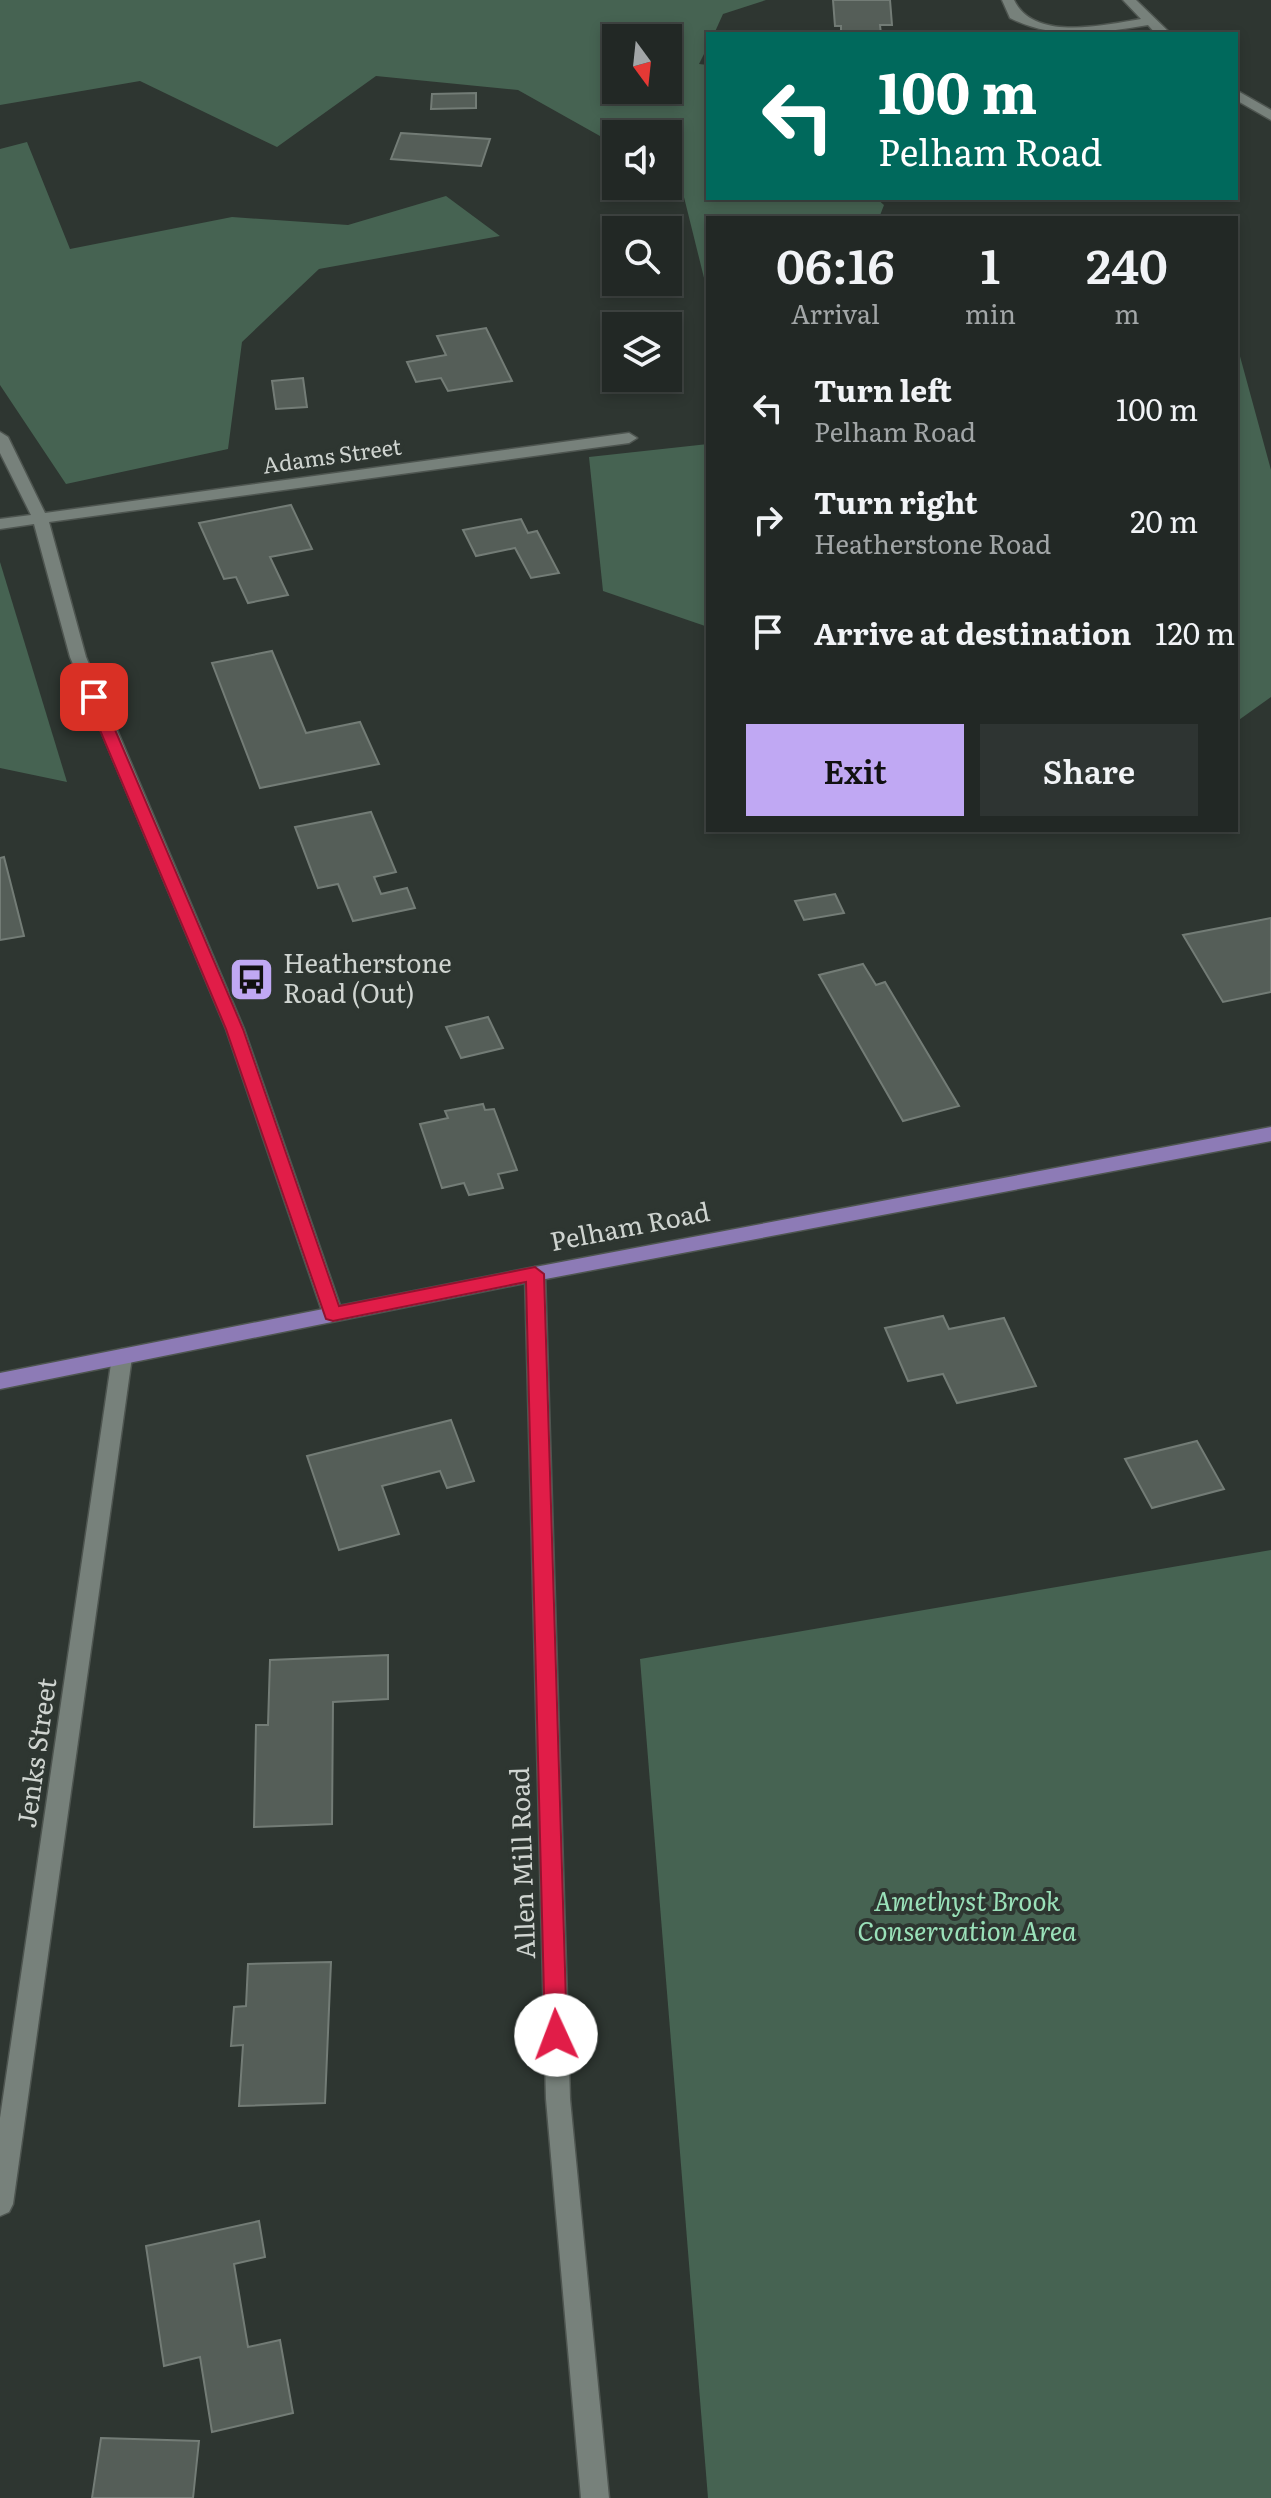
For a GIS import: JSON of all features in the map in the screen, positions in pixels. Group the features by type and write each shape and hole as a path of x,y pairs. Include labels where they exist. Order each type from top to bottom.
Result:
{"main road":[{"name":"Pelham Road","path":"0,1381 535,1274 1271,1134"}],"street":[{"path":"1008,0 1015,15 1045,28 1085,31 1151,21"},
{"path":"1129,0 1162,32"},
{"path":"1238,95 1271,116"},
{"path":"0,437 40,518 78,657 235,1029 333,1314"},
{"name":"Adams Street","path":"0,524 629,438"},
{"name":"Allen Mill Road","path":"535,1274 558,2099 595,2498"},
{"name":"Jenks Street","path":"0,2204 122,1357"}],"green space":[{"path":"0,0 766,0 723,14 715,32 706,32 706,50 699,64 706,65 706,200 878,200 884,205 880,216 706,216 706,286 682,189 682,120 602,120 602,137 518,90 376,76 277,147 140,81 0,105"},
{"path":"27,142 70,249 232,217 348,225 446,196 500,236 319,269 242,342 228,449 66,484 0,385 0,149"},
{"path":"1238,349 1271,470 1271,697 1238,721"},
{"path":"706,444 706,626 603,591 589,457"},
{"path":"0,562 67,782 0,768"},
{"name":"Amethyst Brook Conservation Area","path":"1271,1550 1271,2498 708,2498 640,1659"}],"building":[{"path":"833,0 890,0 892,25 880,25 881,32 841,32 841,26 835,26"},
{"path":"476,93 476,108 431,109 432,94"},
{"path":"401,133 490,139 481,166 391,159"},
{"path":"486,328 512,381 448,391 441,378 416,382 407,362 446,355 437,336"},
{"path":"303,378 307,407 276,409 272,381"},
{"path":"291,505 312,549 270,557 288,595 248,603 236,577 224,579 199,523"},
{"path":"521,519 528,533 537,531 559,573 531,578 515,548 476,556 463,530"},
{"path":"272,651 306,733 360,722 379,764 260,788 212,663"},
{"path":"371,812 396,872 374,877 381,894 407,888 415,908 353,921 338,884 318,888 295,827"},
{"path":"4,857 24,936 0,940 0,858"},
{"path":"835,894 844,913 804,920 795,901"},
{"path":"1271,918 1271,992 1223,1002 1183,935"},
{"path":"863,964 876,985 885,982 959,1106 903,1121 819,975"},
{"path":"488,1017 503,1048 461,1058 446,1027"},
{"path":"483,1104 485,1110 494,1109 517,1170 498,1174 503,1188 469,1195 464,1183 442,1188 420,1124 448,1118 445,1111"},
{"path":"943,1316 949,1329 1004,1318 1036,1386 957,1403 943,1374 908,1381 885,1328"},
{"path":"451,1420 474,1481 447,1488 440,1471 382,1486 399,1534 339,1550 307,1456"},
{"path":"1197,1441 1224,1489 1152,1508 1125,1459"},
{"path":"388,1655 388,1699 333,1702 332,1824 254,1827 256,1725 268,1725 270,1660"},
{"path":"331,1962 325,2103 239,2106 243,2045 231,2046 234,2007 246,2006 248,1964"},
{"path":"259,2221 265,2257 234,2264 248,2347 280,2340 293,2413 212,2432 200,2357 164,2366 146,2246"},
{"path":"101,2438 199,2441 193,2498 92,2498"}],"place":[{"name":"Heatherstone Road (Out)","path":"252,979"}],"route":[{"path":"94,697 235,1029 333,1314 535,1274 556,2035"}]}
